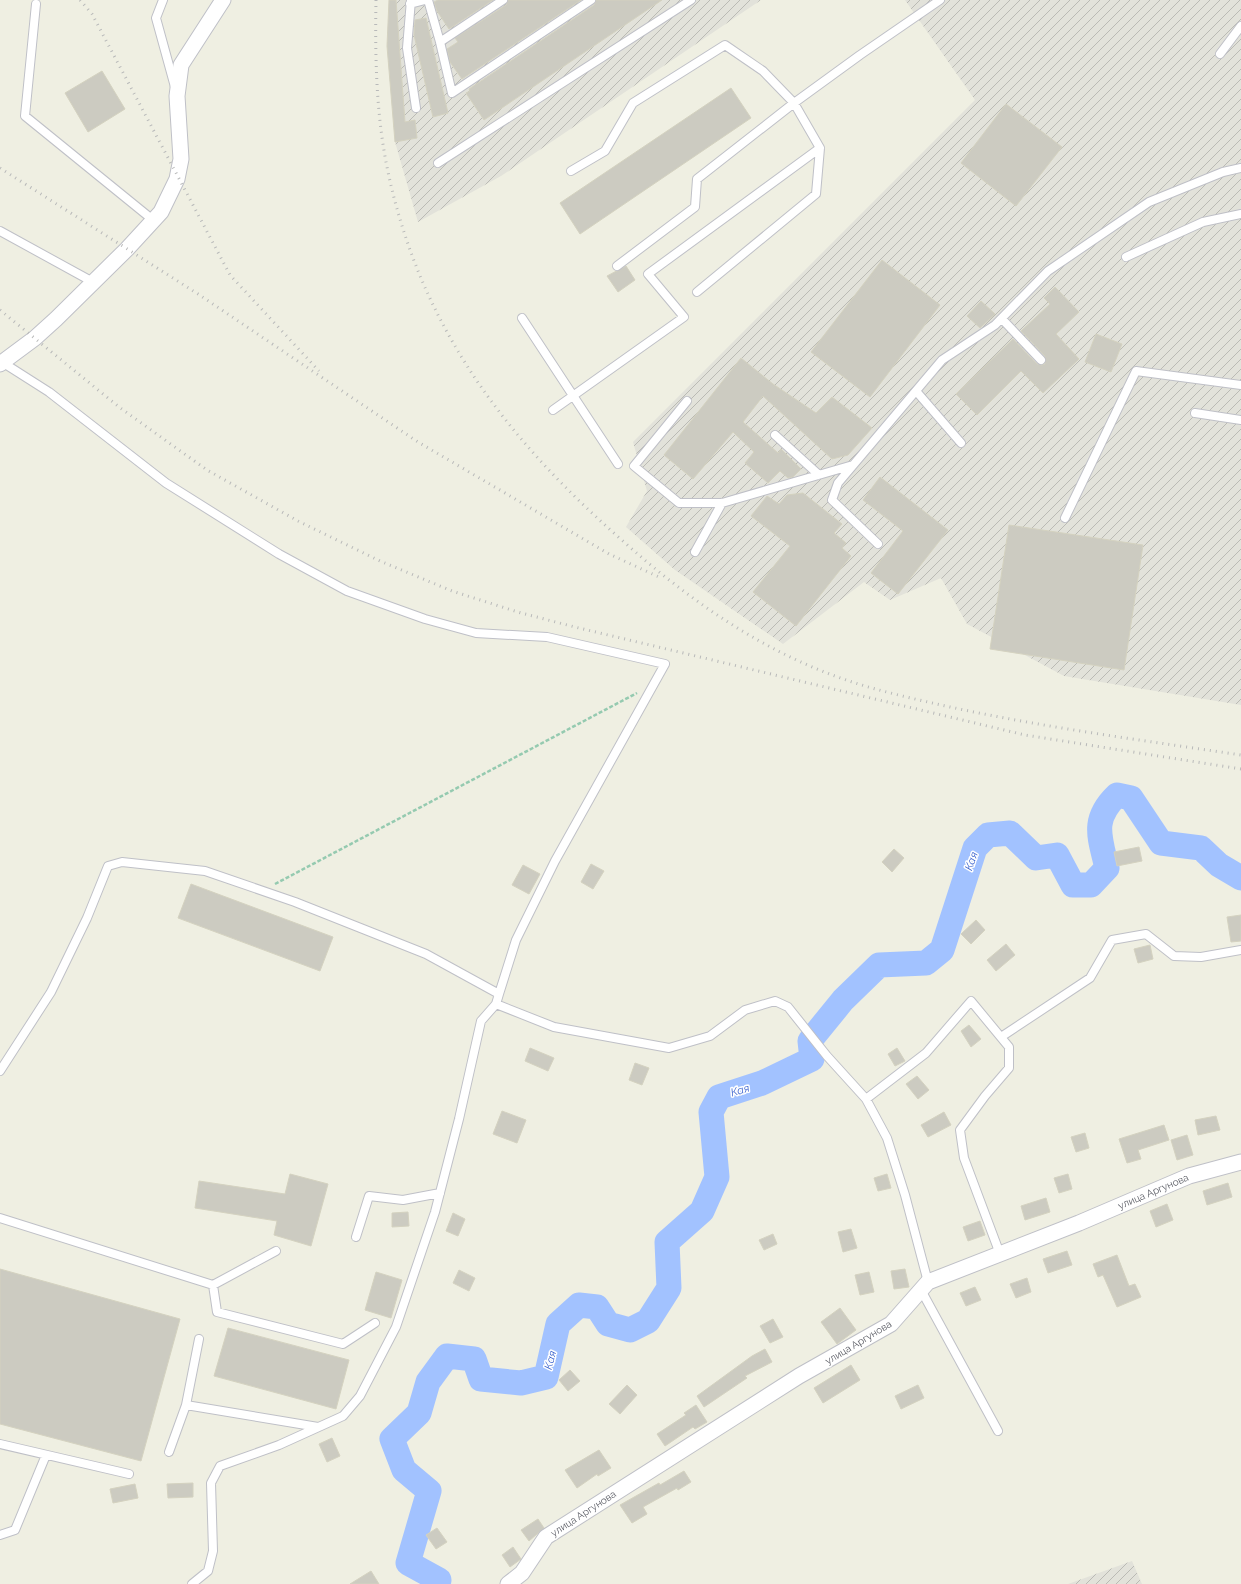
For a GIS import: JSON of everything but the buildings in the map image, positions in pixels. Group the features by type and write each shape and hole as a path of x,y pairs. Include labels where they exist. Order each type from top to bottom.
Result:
{"street":[{"path":"1,363 35,338 93,282 161,212 178,176 181,159 177,96 181,64 224,0"},
{"name":"улица Аргунова","path":"508,1584 522,1573 546,1537 799,1376 891,1324 924,1286 1189,1176 1241,1162"}],"lane":[{"path":"163,0 156,18 177,96"},
{"path":"416,108 407,48 411,2 427,0 440,42 452,93 591,0"},
{"path":"440,42 503,0"},
{"path":"438,164 691,0"},
{"path":"617,266 695,207 697,179 794,103 940,0"},
{"path":"36,4 25,116 153,220"},
{"path":"1220,54 1241,26"},
{"path":"571,171 605,151 632,103 725,45 763,71 794,103 820,148 816,194 697,292"},
{"path":"553,410 684,317 648,274 820,148"},
{"path":"878,544 832,500 838,483 942,360 995,325 1048,271 1149,202 1223,172 1241,168"},
{"path":"1126,257 1203,222 1241,214"},
{"path":"0,231 93,282"},
{"path":"522,318 618,464"},
{"path":"1002,319 1041,360"},
{"path":"1,363 48,392 166,484 279,554 347,591 425,619 476,633 547,637 665,664 554,861 516,940 496,1004 481,1021 459,1119 440,1193 396,1327 360,1396 343,1416 279,1445 220,1466 211,1483 213,1551 208,1571 192,1584"},
{"path":"1065,518 1136,371 1241,385"},
{"path":"916,391 961,443"},
{"path":"687,401 634,466 679,503 722,504 853,465"},
{"path":"1195,413 1241,420"},
{"path":"775,435 819,475"},
{"path":"695,552 722,504"},
{"path":"0,1071 51,992 87,918 108,866 122,862 205,871 262,890 426,954 499,994"},
{"path":"1001,1037 1090,978 1112,940 1146,934 1174,956 1201,957 1241,950"},
{"path":"496,1004 554,1027 669,1048 710,1036 745,1010 775,1001 788,1008 827,1056 866,1099 887,1138 905,1195 924,1286 998,1432"},
{"path":"866,1099 926,1053 972,1001 1009,1047 1010,1068 984,1096 960,1130 964,1158 1000,1254"},
{"path":"356,1237 369,1196 403,1200 440,1193"},
{"path":"0,1218 213,1285 276,1251"},
{"path":"213,1285 217,1312 343,1344 375,1323"},
{"path":"169,1452 186,1406 199,1339"},
{"path":"186,1406 318,1427"},
{"path":"0,1444 129,1474"},
{"path":"0,1535 15,1530 46,1455"}],"path":[{"path":"262,890 653,685"}],"shaded area":[{"path":"389,0 761,0 501,176 418,222 395,142 387,46"},
{"path":"905,0 1241,0 1241,705 1064,676 967,624 941,578 890,600 864,582 783,644 675,570 626,527 647,491 633,442 975,100"},
{"path":"1132,1561 1142,1584 1068,1584"}],"waterway":[{"name":"Кая","path":"438,1584 439,1580 408,1563 429,1491 404,1470 392,1439 419,1413 428,1382 447,1356 474,1359 481,1379 521,1383 546,1377 558,1324 579,1305 597,1307 608,1324 630,1330 648,1321 669,1288 667,1242 702,1211 717,1177 711,1112 719,1097 762,1083 812,1059 810,1041 843,1000 879,965 926,963 942,950 975,848 988,835 1010,833 1036,858 1057,855 1073,885 1091,885 1107,868 1100,838 1101,821 1103,813 1117,795 1131,798 1161,843 1201,848 1219,865 1241,878"}],"railway":[{"path":"80,0 92,14 230,275 319,371"},
{"path":"376,0 378,105 387,167 401,224 421,278 445,328 473,375 505,419 541,462 581,503 648,563 698,601 750,636 806,664 848,681 915,699 978,713 1091,733 1241,755"},
{"path":"0,168 198,294 418,442 609,554 659,577"},
{"path":"0,310 119,407 207,470 298,521 380,561 452,591 521,613 579,628 1025,735 1241,769"}]}
